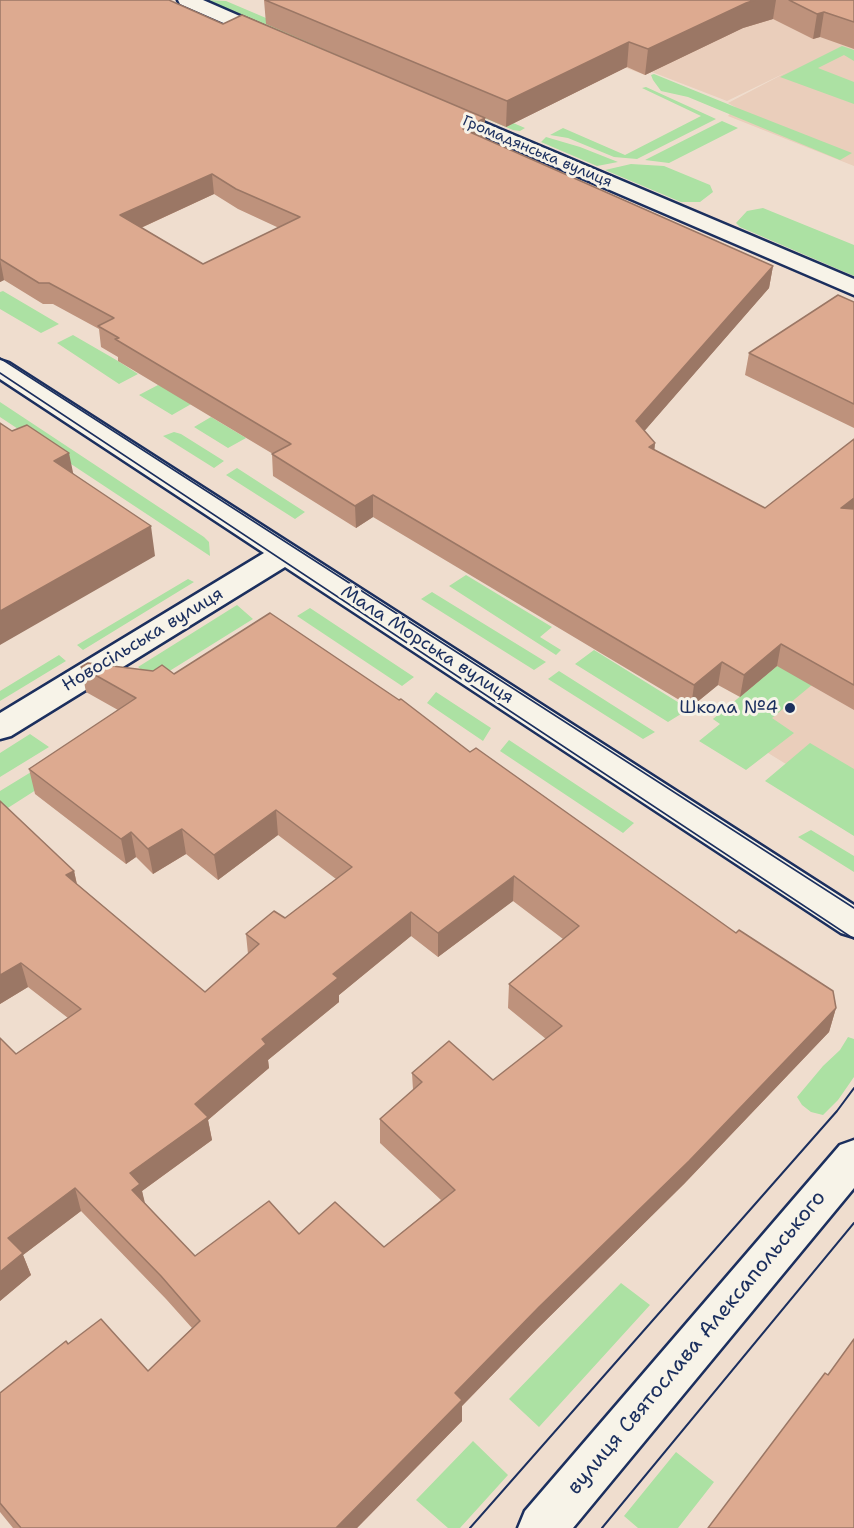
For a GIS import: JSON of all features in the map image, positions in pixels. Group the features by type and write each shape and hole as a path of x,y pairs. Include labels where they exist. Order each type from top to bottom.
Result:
{"street":[{"path":"187,0 294,46"},
{"name":"Громадянська вулиця","path":"430,105 854,288"},
{"name":"Мала Морська вулиця","path":"0,368 854,922"},
{"name":"Новосільська вулиця","path":"0,728 286,553"},
{"name":"вулиця Святослава Алексапольського","path":"542,1528 854,1158"}],"shaded area":[{"path":"854,0 854,166 728,116 735,107 728,103 791,70 727,101 652,72 645,75 578,50"},
{"name":"Школа №4","path":"854,602 854,806 713,719"}],"green space":[{"path":"207,0 226,1 525,128 520,131 513,130"},
{"path":"842,46 854,50 854,61 844,55 818,68 854,82 854,104 780,77"},
{"path":"654,74 852,153 840,160 688,97 661,91 653,80 651,75"},
{"path":"646,87 716,119 637,159 614,157 568,138 550,135 563,128 625,155 701,116 642,88"},
{"path":"722,121 738,128 669,163 645,160"},
{"path":"546,137 618,162 597,166 541,142"},
{"path":"631,164 664,166 710,185 713,192 700,202 681,202 605,170"},
{"path":"763,208 854,245 854,276 740,227 736,223 747,211"},
{"path":"3,291 59,324 41,333 0,309 0,292"},
{"path":"73,335 138,374 119,384 57,343"},
{"path":"158,385 166,387 193,403 172,415 139,395"},
{"path":"0,402 204,537 209,542 210,556 0,417"},
{"path":"211,417 246,438 228,448 194,427"},
{"path":"174,432 224,461 214,468 163,436"},
{"path":"237,468 305,512 295,519 226,475"},
{"path":"466,575 552,627 540,637 561,650 556,655 449,586"},
{"path":"188,579 194,582 83,650 77,645"},
{"path":"432,592 546,662 534,670 421,599"},
{"path":"237,605 253,619 155,680 138,667"},
{"path":"310,608 414,677 402,686 297,616"},
{"path":"835,618 854,650 772,718 794,733 746,770 699,741 720,724 713,719"},
{"path":"594,650 689,709 668,722 575,664"},
{"path":"59,655 66,661 0,701 0,691"},
{"path":"559,671 655,732 643,739 548,679"},
{"path":"436,692 491,728 483,741 427,703"},
{"path":"30,734 49,747 0,777 0,753"},
{"path":"509,740 634,823 623,833 500,751"},
{"path":"810,743 854,769 854,836 765,781"},
{"path":"36,769 50,781 0,813 0,791"},
{"path":"811,830 854,856 854,872 798,837"},
{"path":"848,1037 854,1039 854,1077 838,1100 823,1115 811,1112 802,1105 797,1097 840,1050"},
{"path":"621,1283 650,1305 539,1427 509,1399"},
{"path":"473,1441 508,1475 460,1528 448,1528 416,1500"},
{"path":"676,1452 714,1482 678,1528 638,1528 624,1516"}],"building":[{"path":"0,0 169,0 223,24 242,15 485,118 463,129 773,266 636,421 655,443 649,447 765,508 854,439 854,498 841,508 854,509 854,685 781,644 744,675 722,662 694,685 373,495 355,506 272,454 291,444 115,339 119,338 98,326 114,318 49,283 39,283 0,259","holes":["212,174 236,189 300,217 203,264 120,215"]},
{"path":"265,0 755,0 648,49 629,42 507,101"},
{"path":"789,0 854,0 854,22 824,12 817,14"},
{"path":"838,295 854,302 854,404 749,353"},
{"path":"0,423 12,431 27,425 69,453 54,461 151,526 0,611"},
{"path":"270,613 399,700 401,699 470,752 476,748 736,933 739,930 833,991 836,1008 689,1161 539,1307 455,1393 462,1400 336,1528 21,1528 0,1503 0,1393 66,1341 68,1344 101,1319 148,1371 200,1321 161,1276 75,1188 8,1238 23,1253 0,1272 0,1038 16,1054 81,1009 21,963 0,975 0,801 74,871 66,875 205,992 259,944 246,934 274,911 285,918 352,867 276,810 214,855 182,829 148,849 131,832 121,839 29,769 136,698 81,667 88,663 153,671 162,665 174,674","holes":["514,876 579,926 509,984 562,1026 493,1080 449,1041 412,1073 422,1082 380,1119 455,1190 384,1247 335,1202 299,1234 269,1201 195,1256 132,1190 140,1184 130,1173 208,1117 195,1104 266,1044 262,1039 338,978 333,974 411,912 438,933"]},
{"path":"854,1339 854,1528 708,1528 825,1373 828,1375"}],"tram line":[{"path":"0,358 854,908"},
{"path":"0,373 854,939"},
{"path":"470,1528 837,1111 854,1088"},
{"path":"602,1528 854,1223"}],"place":[{"name":"Школа №4","path":"790,708"}]}
